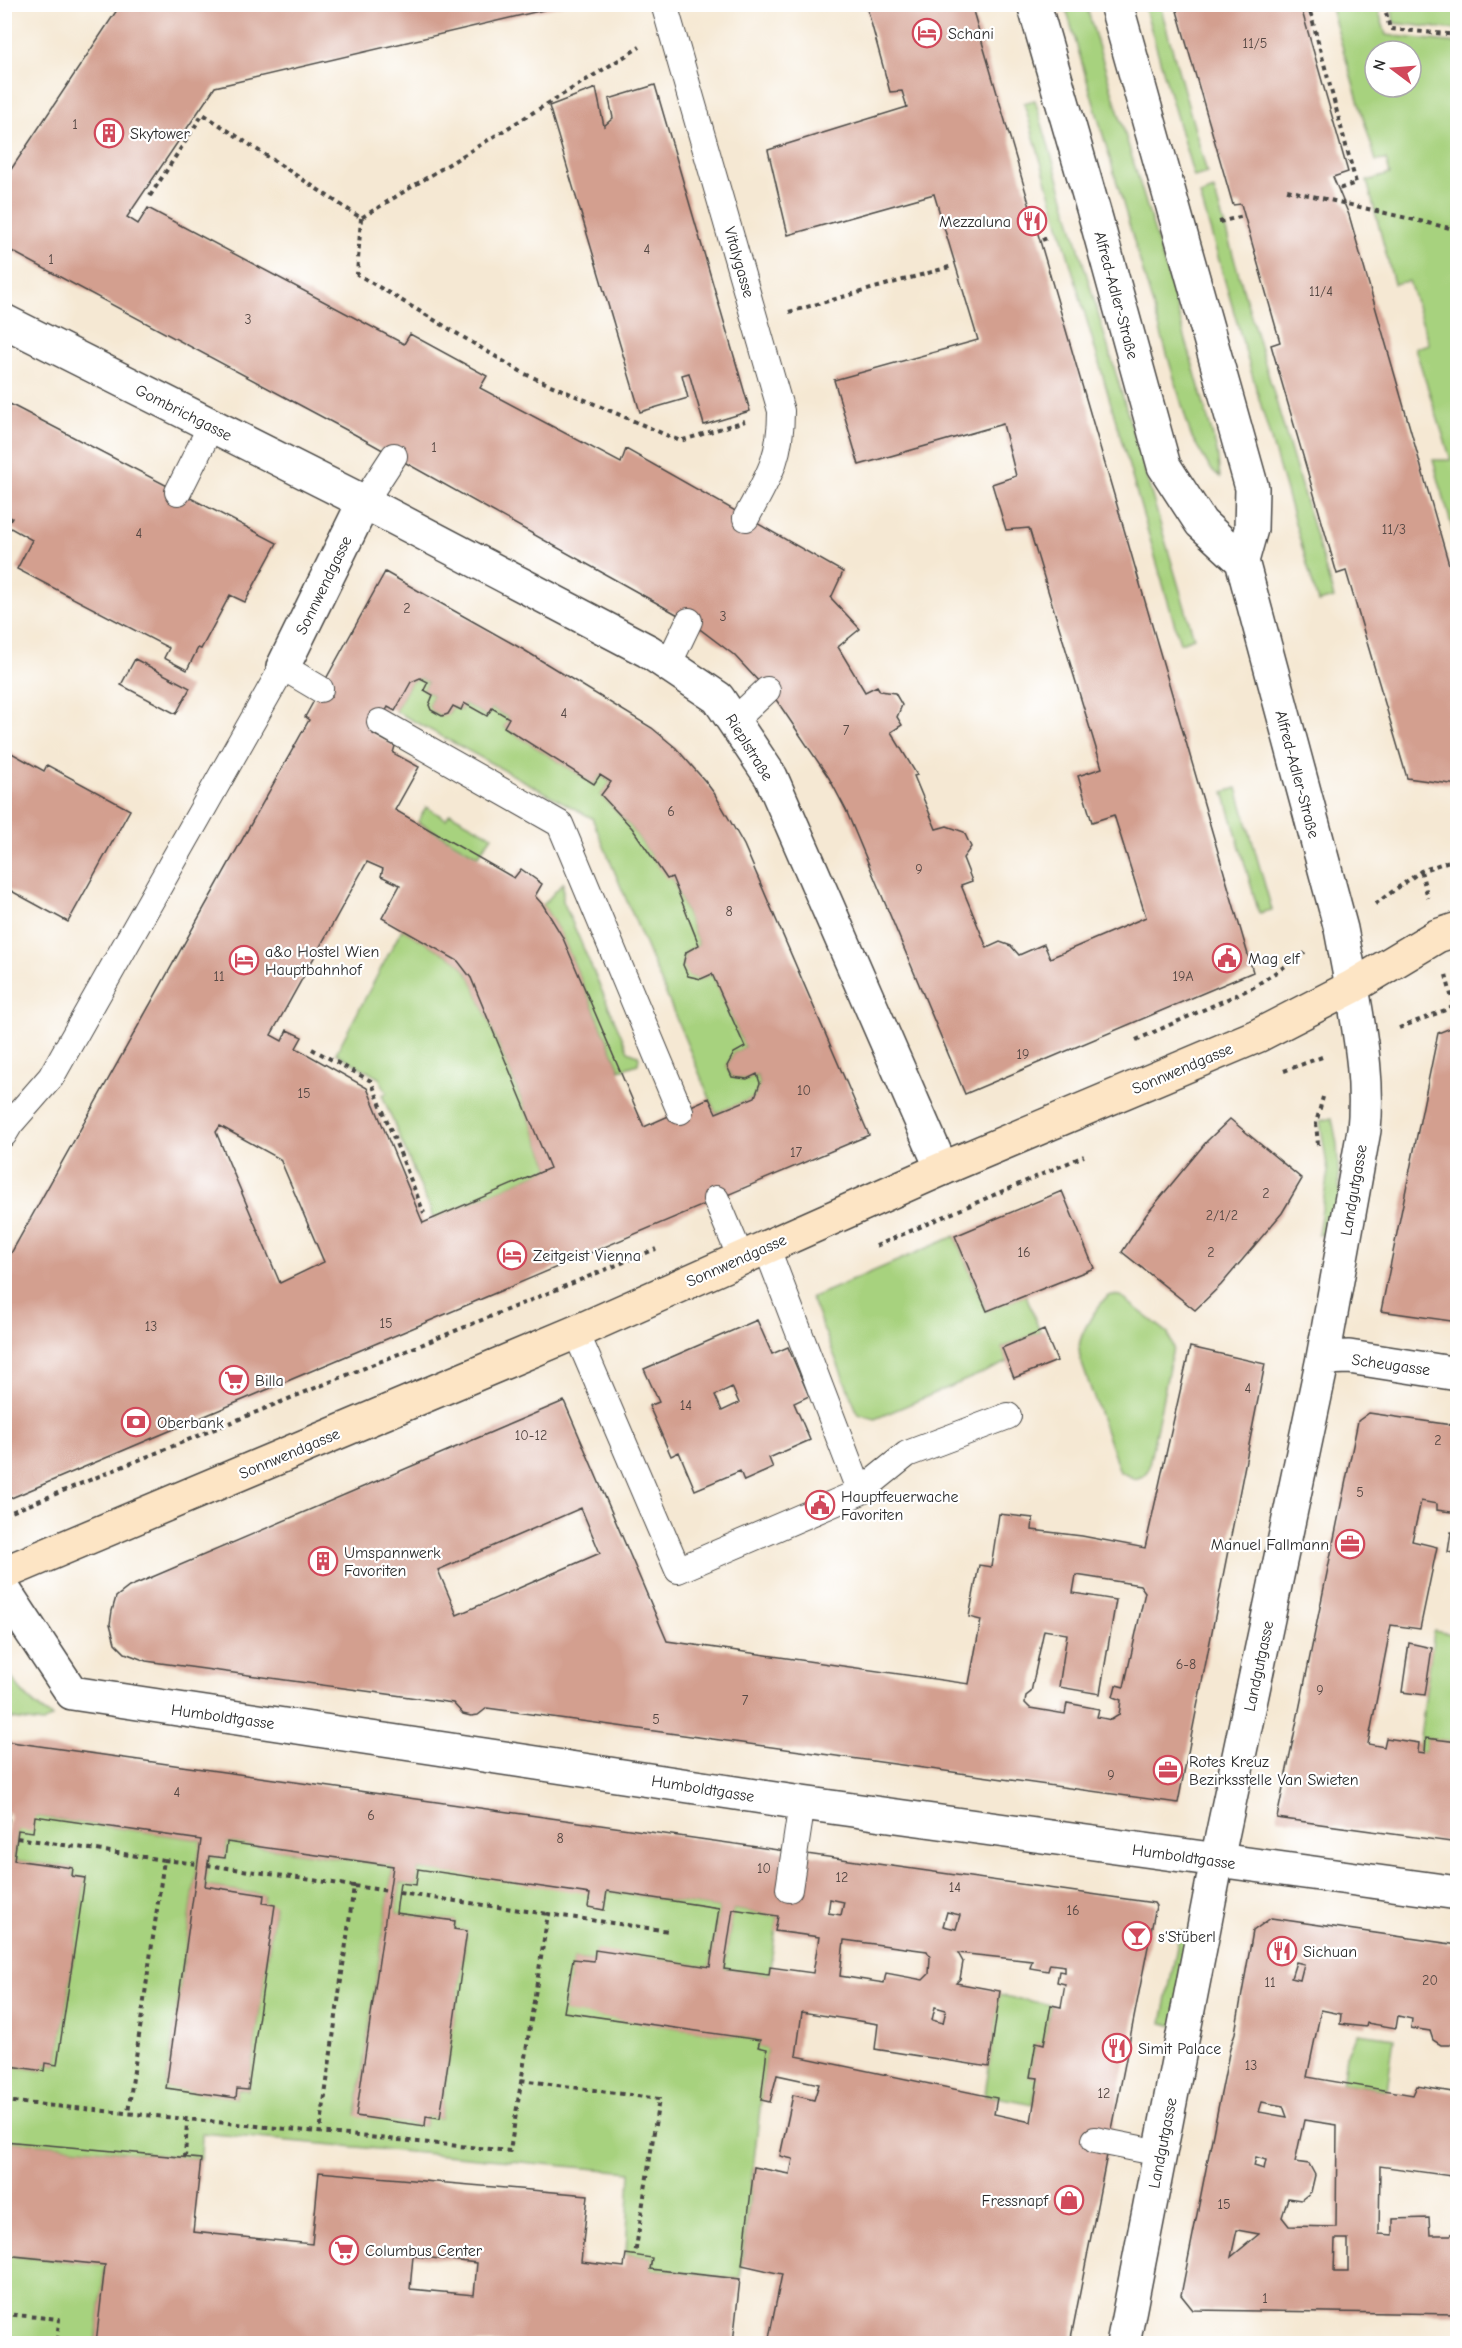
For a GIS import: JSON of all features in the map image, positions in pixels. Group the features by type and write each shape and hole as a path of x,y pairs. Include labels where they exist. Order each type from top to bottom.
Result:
{"main road":[{"name":"Sonnwendgasse","path":"4,1573 576,1332 942,1169 1257,1036 1352,987 1437,936 1458,929"}],"street":[{"name":"Alfred-Adler-Straße","path":"1034,4 1164,466 1201,523 1242,561 1341,930 1352,987"},
{"path":"1116,4 1252,488 1251,529 1242,561"},
{"name":"Gombrichgasse","path":"4,321 364,502"},
{"name":"Rieplstraße","path":"364,502 648,651 718,698 771,777 942,1169"},
{"name":"Sonnwendgasse","path":"283,668 364,502"},
{"name":"Landgutgasse","path":"1131,2343 1160,2153 1217,1860 1323,1358 1364,1130 1367,1100 1366,1073 1352,987"},
{"name":"Scheugasse","path":"1323,1358 1349,1357 1458,1374"},
{"name":"Humboldtgasse","path":"4,1590 72,1693 802,1803 1458,1893"}],"lane":[{"name":"Vitalygasse","path":"668,16 781,411 781,438 774,466 746,518"},
{"path":"178,492 211,426"},
{"path":"364,502 394,456"},
{"path":"668,664 689,621"},
{"path":"4,1134 51,1077 283,668 320,689"},
{"path":"734,721 767,690"},
{"path":"380,722 560,824 680,1111"},
{"path":"716,1199 753,1252 860,1492"},
{"path":"576,1332 678,1570 860,1492 907,1454 1008,1416"},
{"path":"789,1889 802,1803"},
{"path":"1095,2140 1160,2153"}],"path":[{"path":"1308,4 1356,183 1339,189"},
{"path":"1384,4 1390,28 1458,35"},
{"path":"361,218 668,16"},
{"path":"150,196 203,114 361,218"},
{"path":"1287,190 1458,230"},
{"path":"361,218 357,274 525,374 680,441 781,411"},
{"path":"1042,240 1050,237"},
{"path":"757,321 953,266"},
{"path":"1133,1041 1252,988 1341,930 1421,871 1458,858"},
{"path":"312,1049 371,1081 424,1213"},
{"path":"4,1515 665,1245"},
{"path":"17,1838 198,1864"},
{"path":"128,2113 164,1860"},
{"path":"207,1865 388,1891"},
{"path":"320,2132 354,1886"},
{"path":"399,1893 669,1931"},
{"path":"4,2101 188,2121 510,2151 548,1914"},
{"path":"521,2080 659,2099 634,2255"},
{"path":"185,2157 188,2121"},
{"path":"4,2314 59,2319 57,2343"}],"green space":[{"path":"1065,5 1086,5 1167,273 1217,451 1220,477 1210,468 1191,436"},
{"path":"1144,5 1160,5 1207,173 1194,177"},
{"path":"1330,5 1377,5 1386,35 1422,39 1363,39 1363,99 1423,99 1423,39 1457,43 1457,545 1433,460 1451,460 1415,348 1429,344 1409,281 1394,284 1367,181 1390,174 1386,160 1376,161"},
{"path":"1391,5 1457,5 1457,30 1394,23"},
{"path":"1035,100 1194,638 1180,643 1024,103"},
{"path":"1214,190 1334,598 1318,602 1200,195"},
{"path":"420,678 428,682 424,690 433,695 429,704 431,710 442,716 448,714 453,706 461,710 464,703 487,716 492,708 509,718 504,727 594,784 600,775 611,782 601,795 632,828 667,878 672,877 699,945 686,952 683,965 689,976 701,979 712,974 745,1047 734,1053 727,1066 732,1077 747,1079 757,1074 760,1083 755,1097 716,1113 592,818 395,711 411,682"},
{"path":"1237,788 1272,910 1259,913 1224,792"},
{"path":"426,807 446,819 450,813 492,836 478,856 418,822"},
{"path":"563,883 563,901 628,1051 638,1055 638,1064 620,1070 562,936 543,905"},
{"path":"402,929 458,961 471,978 550,1168 434,1219 382,1095 387,1093 379,1078 336,1053"},
{"path":"1332,1118 1337,1144 1340,1200 1332,1237 1318,1234 1328,1172 1320,1121"},
{"path":"955,1236 986,1311 1026,1295 1040,1332 1002,1348 1008,1362 875,1419 858,1414 811,1298"},
{"path":"1112,1295 1120,1296 1168,1333 1173,1348 1148,1470 1143,1476 1135,1479 1120,1472 1079,1352 1080,1341 1091,1317"},
{"path":"1434,1631 1457,1635 1457,1742 1427,1738 1425,1753 1418,1752"},
{"path":"5,1666 25,1695 52,1717 43,1723 5,1718"},
{"path":"35,1816 201,1840 166,2087 236,2098 237,2089 248,2090 275,1906 263,1903 264,1895 205,1886 209,1856 225,1858 227,1842 393,1866 356,2115 425,2126 426,2116 440,2118 467,1931 454,1929 455,1921 396,1913 400,1883 416,1885 418,1869 607,1891 719,1908 710,1967 595,1951 594,1961 573,1959 564,2011 760,2040 758,2047 767,2049 740,2279 650,2269 651,2258 626,2254 630,2172 202,2133 201,2159 5,2141 5,2065 43,2071 45,2063 57,2065 85,1878 72,1876 73,1868 14,1860 18,1830"},
{"path":"733,1909 778,1916 769,1975 724,1969"},
{"path":"1180,1931 1199,1935 1176,2026 1162,2023"},
{"path":"999,1995 1051,2005 1044,2044 1036,2043 1030,2076 1038,2078 1033,2104 985,2095"},
{"path":"1358,2033 1394,2038 1387,2090 1342,2083 1346,2055"},
{"path":"4,2255 105,2265 96,2343 5,2343"}],"building":[{"path":"121,4 569,4 215,87 127,217 138,224 148,208 404,344 410,334 487,376 480,388 621,463 626,449 843,572 831,598 860,629 838,647 865,692 877,686 880,691 895,693 902,705 897,717 902,725 891,732 917,775 914,776 936,829 947,826 964,832 971,847 963,858 972,881 961,885 987,948 1000,942 1011,946 1019,955 1044,944 1050,958 1146,917 1114,815 1092,822 1078,776 1102,768 1029,528 1006,530 992,484 1016,476 1003,424 859,465 834,380 978,340 934,194 788,235 768,150 907,107 902,91 890,92 866,4 971,4 1253,972 965,1094 846,810 829,778 777,701 734,655 689,621 354,434 4,247 4,180"},
{"path":"1175,4 1300,4 1348,172 1333,177 1349,215 1458,596 1458,785 1407,778 1346,571 1337,574 1271,345 1280,342 1241,204 1233,205"},
{"path":"655,85 750,411 704,425 689,373 682,375 688,398 640,412 549,106 596,88 604,126 613,118 609,99"},
{"path":"4,401 277,543 245,602 230,595 187,670 164,658 169,648 17,569 32,540 7,526 12,518 4,514"},
{"path":"385,572 524,650 652,728 676,748 705,781 744,845 869,1135 4,1501 4,1266 309,720 305,717","holes":["420,678 428,682 424,690 433,695 429,705 431,710 442,716 448,714 453,706 461,710 464,703 487,716 492,708 509,718 504,727 594,784 600,775 611,782 601,795 632,828 667,879 672,877 699,945 686,952 683,965 688,976 701,979 712,974 745,1047 734,1053 727,1066 732,1077 747,1079 757,1074 760,1083 755,1097 716,1113 709,1098 644,1127 562,936 535,896 542,884 521,869 514,878 395,810 419,767 393,753 395,746 373,734 388,707 395,711 411,682","367,862 383,869 381,876 400,885 382,918 458,961 471,978 550,1168 423,1223 367,1088 296,1048 302,1037 287,1030 282,1041 271,1035","220,1126 280,1159 324,1262 280,1283 216,1132"]},
{"path":"135,659 190,688 176,714 121,685"},
{"path":"4,742 9,744 6,750 44,771 47,765 130,810 68,922 4,887"},
{"path":"1458,1025 1458,1322 1381,1311 1438,1033"},
{"path":"1230,1119 1302,1179 1282,1213 1221,1285 1195,1310 1122,1252 1146,1215 1207,1141"},
{"path":"1062,1191 1094,1268 987,1311 955,1236"},
{"path":"757,1320 772,1354 788,1347 809,1396 794,1403 810,1440 769,1458 773,1468 744,1481 740,1471 695,1490 679,1452 671,1456 649,1406 659,1402 644,1369","holes":["732,1387 739,1403 722,1411 715,1395"]},
{"path":"1044,1330 1057,1361 1014,1378 1002,1348"},
{"path":"1190,1347 1265,1364 1178,1803 487,1708 478,1715 471,1716 463,1714 453,1703 146,1661 125,1653 115,1643 110,1624 116,1597 129,1587 564,1401 667,1641 969,1684 981,1620 969,1617 979,1565 991,1567 999,1514 1033,1518 1032,1530 1082,1536 1145,1548","holes":["581,1508 600,1553 457,1615 438,1570","1076,1575 1140,1585 1145,1592 1124,1687 1116,1685 1113,1697 1121,1700 1119,1715 1111,1720 1097,1717 1099,1709 1067,1703 1065,1714 1030,1708 1025,1703 1026,1696 1031,1692 1044,1630 1067,1634 1059,1687 1100,1694 1116,1600 1073,1593"]},
{"path":"1369,1413 1458,1426 1458,1513 1437,1510 1437,1504 1421,1501 1412,1541 1437,1547 1420,1629 1391,1625 1368,1744 1384,1747 1386,1738 1419,1743 1418,1752 1425,1753 1426,1738 1458,1742 1458,1843 1277,1818 1358,1421"},
{"path":"1451,1532 1458,1533 1458,1554 1448,1552"},
{"path":"1409,1643 1432,1648 1425,1695 1402,1692"},
{"path":"4,1741 1154,1903 1156,1906 1070,2343 768,2343 782,2274 742,2265 754,2167 790,2174 793,2159 780,2156 793,2095 814,2100 819,2084 777,2075 770,2102 761,2100 767,2049 758,2047 760,2040 564,2012 573,1959 594,1961 595,1950 710,1967 719,1908 607,1891 604,1910 588,1907 590,1894 418,1869 416,1885 400,1883 396,1913 455,1921 454,1929 467,1931 440,2118 426,2116 425,2126 356,2116 393,1866 227,1842 225,1858 209,1856 205,1886 264,1895 263,1903 275,1905 248,2090 237,2089 236,2098 166,2088 201,1840 35,1816 33,1832 18,1830 14,1860 73,1868 72,1876 85,1878 57,2065 45,2063 44,2071 4,2065 4,1853 10,1813 4,1812","holes":["830,1899 844,1902 841,1915 828,1913","733,1909 778,1916 775,1931 819,1937 813,1973 770,1967 769,1975 724,1969","947,1912 960,1915 956,1929 943,1926","844,1940 927,1951 930,1957 929,1974 923,1980 886,1973 884,1983 840,1976","958,1953 1032,1961 1030,1968 1048,1971 1050,1964 1065,1966 1065,1972 1059,1971 1057,1982 1065,1984 1061,2007 1051,2005 1044,2044 1036,2042 1030,2077 1038,2078 1031,2122 994,2114 997,2098 796,2056 802,2012 878,2024 875,2049 989,2067 1000,1991 956,1983 960,1979 963,1962","935,2007 946,2010 943,2023 932,2020"]},
{"path":"1271,1918 1458,1945 1458,2033 1450,2045 1441,2045 1433,2040 1430,2031 1411,2028 1412,2019 1398,2016 1396,2028 1367,2023 1366,2027 1340,2024 1341,2014 1321,2010 1307,2077 1413,2095 1417,2086 1458,2093 1458,2177 1380,2166 1379,2234 1393,2235 1393,2219 1429,2218 1430,2235 1451,2235 1458,2225 1458,2314 1193,2310 1181,2295 1230,2048 1235,2033 1253,1931","holes":["1296,1962 1304,1964 1300,1980 1291,1978","1262,2102 1283,2106 1287,2117 1259,2112","1304,2120 1337,2125 1336,2227 1289,2226 1282,2217 1288,2198 1301,2200 1311,2192 1315,2175 1309,2164 1295,2162","1256,2157 1266,2160 1264,2169 1254,2166","1237,2230 1259,2234 1231,2257","1335,2239 1348,2239 1348,2272 1334,2272"]},
{"name":"Columbus Center","path":"4,2141 201,2159 193,2232 312,2244 319,2172 588,2195 581,2262 624,2267 626,2254 652,2258 650,2269 740,2279 733,2343 96,2343 105,2265 4,2255","holes":["413,2256 477,2263 474,2295 410,2289"]}],"place":[{"name":"Schani","path":"927,33"},
{"name":"Skytower","path":"109,133"},
{"name":"Mezzaluna","path":"1032,221"},
{"name":"Mag elf","path":"1227,958"},
{"name":"a&o Hostel Wien Hauptbahnhof","path":"244,960"},
{"name":"Zeitgeist Vienna","path":"512,1255"},
{"name":"Billa","path":"234,1380"},
{"name":"Oberbank","path":"136,1422"},
{"name":"Hauptfeuerwache Favoriten","path":"820,1505"},
{"name":"Manuel Fallmann","path":"1350,1544"},
{"name":"Umspannwerk Favoriten","path":"323,1561"},
{"name":"Rotes Kreuz Bezirksstelle Van Swieten","path":"1168,1770"},
{"name":"s'Stüberl","path":"1137,1936"},
{"name":"Sichuan","path":"1282,1951"},
{"name":"Simit Palace","path":"1117,2048"},
{"name":"Fressnapf","path":"1069,2200"},
{"name":"Columbus Center","path":"344,2250"}]}
